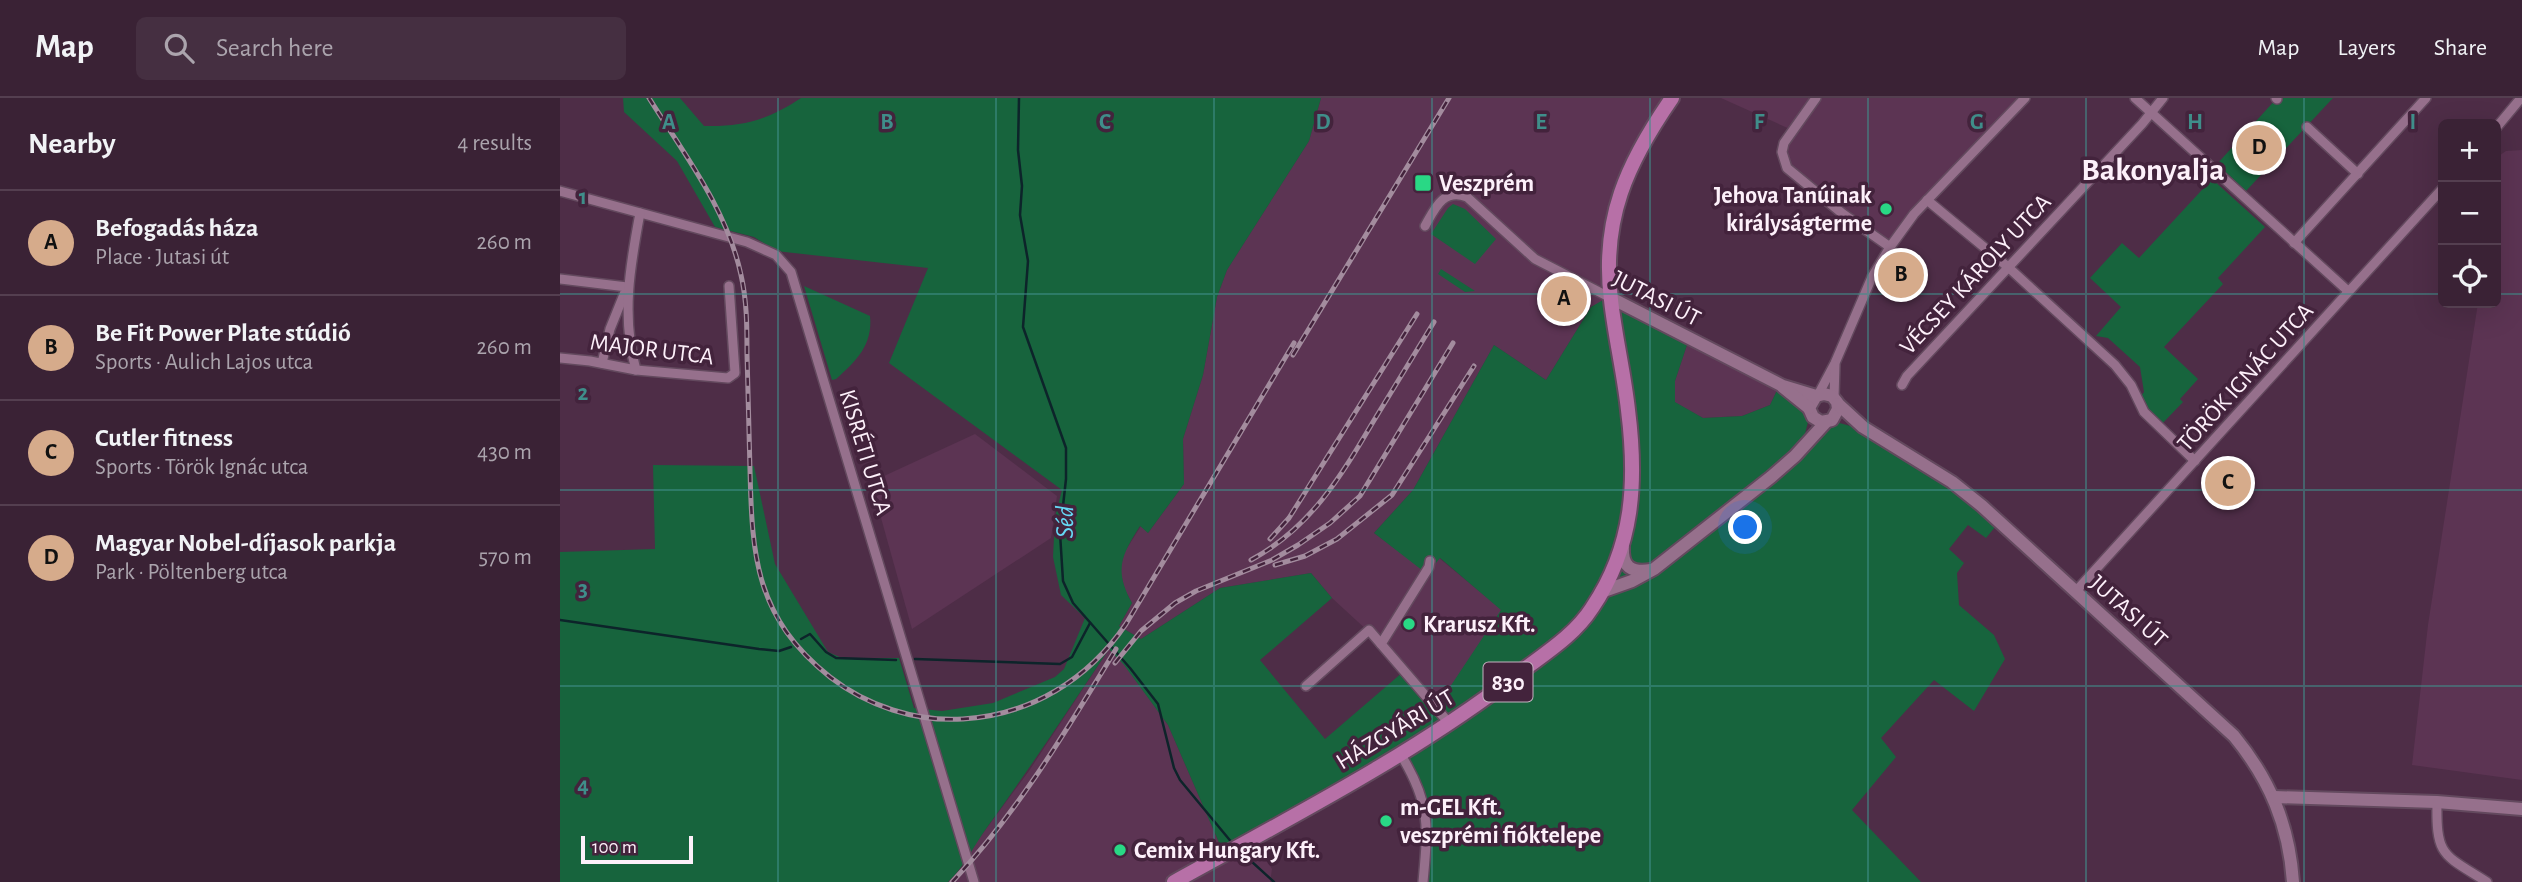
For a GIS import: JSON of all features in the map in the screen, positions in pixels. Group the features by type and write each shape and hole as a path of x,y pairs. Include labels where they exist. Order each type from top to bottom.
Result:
{"main road":[{"name":"830","path":"1601,592 1623,545 1633,488 1629,411 1611,298 1611,242 1615,212 1623,182 1646,135 1672,98"},
{"name":"HÁZGYÁRI ÚT","path":"1174,882 1401,755 1482,701 1567,636 1587,615 1601,592"}],"street":[{"path":"1816,98 1784,143 1783,157 1787,168 1837,209 1890,247"},
{"path":"1803,447 1813,403 1835,363 1872,276 1890,247 1913,214 2025,98"},
{"path":"2135,98 2348,291"},
{"name":"VÉCSEY KÁROLY UTCA","path":"1902,385 1907,376 2142,124 2163,98"},
{"path":"2294,243 2426,98"},
{"path":"2501,122 2521,98"},
{"path":"2307,127 2358,174"},
{"name":"KISRÉTI UTCA","path":"560,191 759,246 776,255 791,272 974,882"},
{"name":"JUTASI ÚT","path":"1424,226 1442,199 1454,193 1467,197 1535,259 1813,403 1818,421 1863,427"},
{"name":"TÖRÖK IGNÁC UTCA","path":"2076,591 2438,193"},
{"path":"1927,200 2008,267 2115,365 2131,385 2144,412 2195,461"},
{"path":"602,363 610,329 627,287 640,213"},
{"path":"560,279 627,287"},
{"name":"MAJOR UTCA","path":"560,358 636,370 728,378 735,373 729,286"},
{"path":"627,287 630,350 636,370"},
{"path":"1601,592 1632,581 1654,569 1771,477 1803,447 1837,413 1835,363"},
{"name":"JUTASI ÚT","path":"1813,403 1827,394 1863,427 1952,482 2234,736 2252,757 2274,797 2287,840 2292,882"},
{"path":"1623,545 1626,564 1638,571 1654,569"},
{"path":"1381,644 1429,567 1430,561"},
{"path":"1306,686 1369,630 1449,723"},
{"path":"1401,755 1416,780 1426,817 1423,882"},
{"path":"2274,797 2437,802 2522,809"},
{"path":"2437,802 2437,838 2449,857 2487,882"}],"shaded area":[{"path":"1321,98 1673,98 1621,187 1613,298 1591,307 1546,380 1494,345 1413,490 1374,533 1428,573 1439,558 1502,610 1436,709 1369,632 1332,598 1311,573 1220,588 1141,639 1119,626 1132,603 1120,571 1124,553 1141,526 1148,533 1184,484 1183,439 1203,375 1217,297 1227,270 1309,141"},
{"path":"1721,98 2024,98 1888,245 1791,172 1783,157 1792,130"},
{"path":"2522,150 2522,780 2412,765 2428,625 2477,308 2501,308 2501,154 2506,151"},
{"path":"1690,336 1780,384 1770,405 1742,416 1703,418 1674,402 1675,381"},
{"path":"975,434 1057,496 1051,538 912,629 871,482"},
{"path":"1109,649 1124,664 1168,725 1224,854 1253,838 1272,869 1270,882 948,882 961,870 975,844 1029,771"}],"green space":[{"path":"623,98 680,98 704,126 754,121 801,98 1321,98 1309,141 1227,270 1217,297 1203,375 1183,439 1184,484 1148,533 1140,526 1128,546 1122,572 1132,603 1119,626 1141,639 1220,588 1311,573 1332,598 1260,660 1325,739 1403,672 1436,708 1501,610 1440,558 1427,574 1374,533 1413,490 1494,345 1546,380 1591,307 1613,298 1690,336 1675,381 1675,402 1703,418 1742,416 1770,405 1780,384 1810,414 1803,442 1832,421 1869,431 2000,521 1986,538 1968,525 1949,549 1964,563 1957,573 1959,605 1994,635 2005,659 1974,711 1934,680 1881,738 1896,757 1852,810 1921,882 1424,882 1427,816 1401,754 1224,854 1168,725 1109,649 948,882 560,882 560,552 655,549 653,465 754,466 775,564 828,652 842,658 899,658 914,708 942,711 993,703 1055,677 1064,669 1085,618 1061,595 1053,557 1055,517 1062,490 889,363 928,268 776,251 754,237 715,227 677,161 624,112"},
{"path":"2277,98 2333,98 2246,191 2217,164"},
{"path":"2212,179 2265,227 2218,278 2223,284 2164,347 2198,379 2180,399 2183,402 2159,427 2138,400 2144,392 2140,367 2108,338 2096,336 2121,307 2090,278 2122,243 2139,258"},
{"path":"1453,204 1465,209 1496,239 1475,264 1431,234"},
{"path":"1441,269 1475,291 1465,292 1438,274"},
{"path":"804,286 870,316 869,336 862,352 836,379 832,380"}],"waterway":[{"name":"Séd","path":"1019,98 1018,150 1022,186 1020,215 1028,261 1023,327 1066,448 1066,479 1060,533 1063,581 1073,603 1158,704 1174,768 1180,780 1233,844"},
{"path":"560,620 759,649 779,651 791,647"},
{"path":"915,659 1060,664 1072,657 1090,623"},
{"path":"801,639 810,634 826,652 836,658 896,660"},
{"name":"Séd","path":"1240,851 1274,882"}],"railway":[{"path":"649,98 715,205 726,227 741,275 746,314 753,531 763,584 773,609 805,655 844,687 876,704 928,718 963,719 988,716 1034,702 1075,678 1094,662 1126,624 1294,343"},
{"path":"1293,355 1449,98"},
{"path":"1270,539 1289,518 1417,314"},
{"path":"1251,560 1290,533 1322,500 1348,463 1434,322"},
{"path":"1115,663 1141,631 1175,603 1196,591 1272,560 1298,545 1330,523 1360,496 1453,343"},
{"path":"1275,565 1305,556 1337,539 1392,495 1474,366"},
{"path":"952,882 1020,799 1116,649"}],"place":[{"name":"Magyar Nobel-díjasok parkja","path":"2259,148"},
{"name":"Veszprém","path":"1423,183"},
{"name":"Jehova Tanúinak királyságterme","path":"1886,209"},
{"name":"Be Fit Power Plate stúdió","path":"1901,275"},
{"name":"Befogadás háza","path":"1564,299"},
{"name":"Cutler fitness","path":"2228,483"},
{"name":"Krarusz Kft.","path":"1409,624"},
{"name":"m-GEL Kft. veszprémi fióktelepe","path":"1386,821"},
{"name":"Cemix Hungary Kft.","path":"1120,850"}],"district":[{"name":"Bakonyalja","path":"2153,169"}]}
